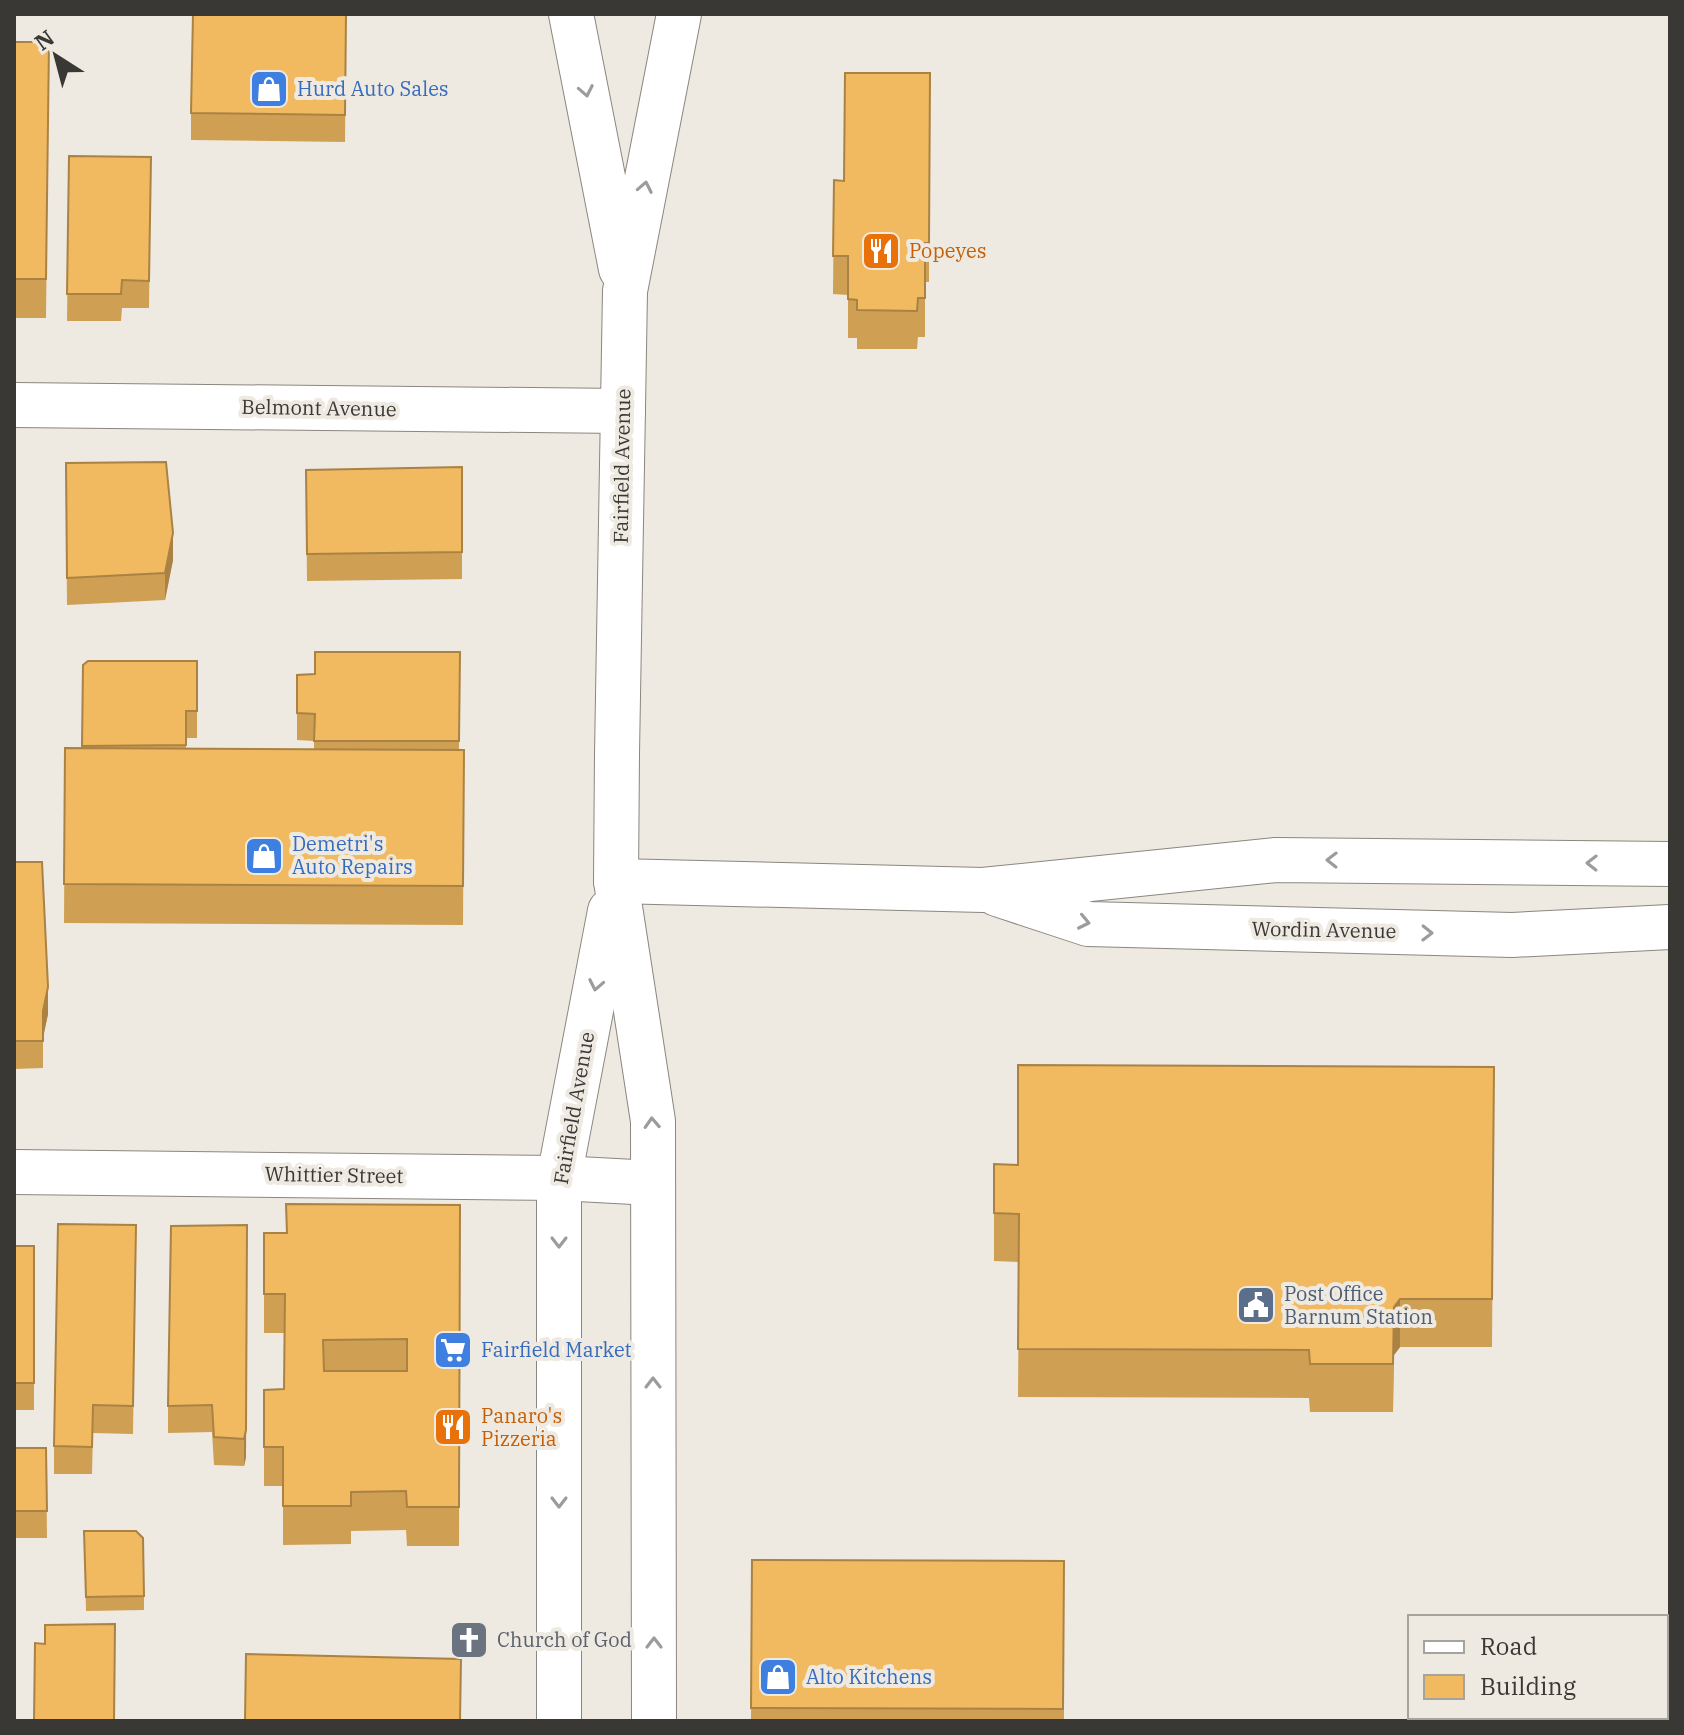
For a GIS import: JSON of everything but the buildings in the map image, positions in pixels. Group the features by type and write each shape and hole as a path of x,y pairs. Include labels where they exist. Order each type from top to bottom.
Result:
{"street":[{"name":"Fairfield Avenue","path":"571,14 625,291"},
{"name":"Fairfield Avenue","path":"654,1721 653,1121 616,881 625,291 679,14"},
{"name":"Belmont Avenue","path":"14,405 623,411"},
{"name":"Wordin Avenue","path":"616,881 983,890 1276,860 1670,864"},
{"name":"Fairfield Avenue","path":"559,1721 559,1178 616,881"},
{"name":"Wordin Avenue","path":"983,890 1088,924 1512,935 1670,927"},
{"name":"Whittier Street","path":"14,1172 559,1178 653,1183"}],"place":[{"name":"Hurd Auto Sales","path":"269,89"},
{"name":"Popeyes","path":"881,251"},
{"name":"Demetri's Auto Repairs","path":"264,856"},
{"name":"Post Office Barnum Station","path":"1256,1305"},
{"name":"Fairfield Market","path":"453,1350"},
{"name":"Panaro's Pizzeria","path":"453,1427"},
{"name":"Church of God","path":"469,1640"},
{"name":"Alto Kitchens","path":"778,1677"}]}
